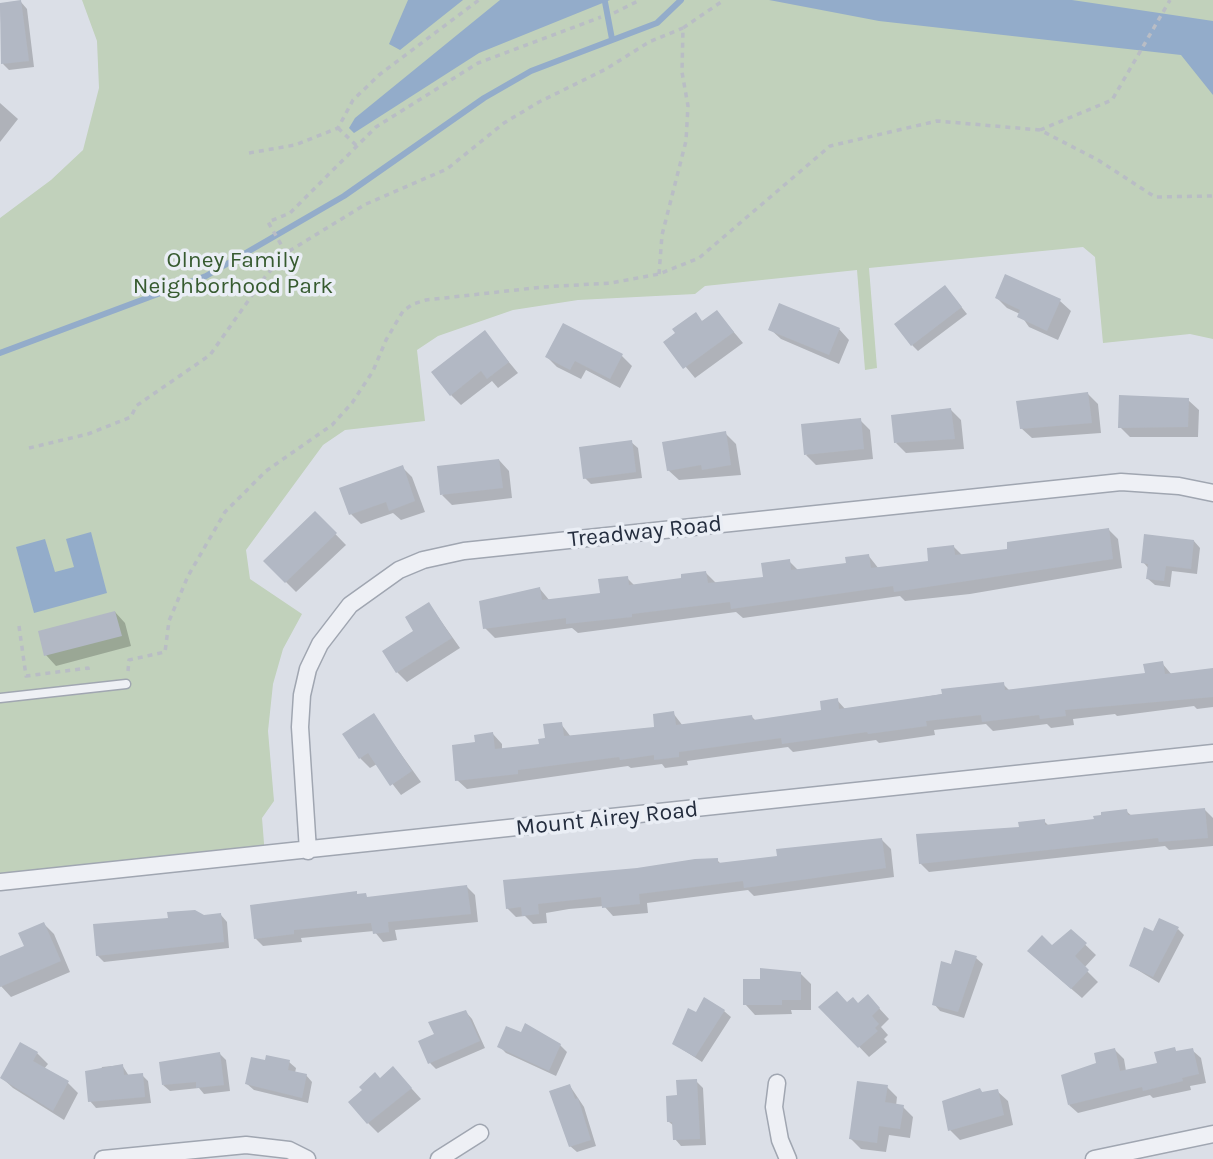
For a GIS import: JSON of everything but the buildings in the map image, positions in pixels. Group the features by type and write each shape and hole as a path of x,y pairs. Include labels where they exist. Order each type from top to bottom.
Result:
{"street":[{"name":"Treadway Road","path":"308,851 300,727 302,695 308,669 320,644 350,605 400,570 422,560 489,548 1121,482 1180,486 1213,493"},
{"name":"Mount Airey Road","path":"0,882 1213,753"},
{"path":"777,1083 774,1107 780,1140 788,1159"},
{"path":"439,1159 480,1133"},
{"path":"1094,1159 1213,1134"},
{"path":"103,1159 246,1145 289,1150 307,1159"}],"lane":[{"path":"0,698 127,684"}],"path":[{"path":"249,153 295,145 338,128 352,100 379,75 479,0"},
{"path":"614,13 640,0"},
{"path":"29,448 88,434 131,417 142,401 210,355 265,277 286,253 366,204 447,169 504,123 606,69 649,42 683,28 724,0"},
{"path":"1040,130 1112,100 1143,51 1169,1"},
{"path":"286,253 268,222 290,213 376,127 478,63 601,18"},
{"path":"659,274 662,235 686,141 688,106 682,72 683,28"},
{"path":"127,684 129,660 165,652 169,621 188,576 225,512 266,471 332,425 352,403 373,371 386,340 403,312 426,300 611,283 659,274 699,258 830,146 937,121 1040,130 1098,160 1156,197 1213,196"},
{"path":"338,128 357,146"},
{"path":"19,626 26,676 88,668 91,687"}],"green space":[{"name":"Olney Family Neighborhood Park","path":"82,0 1213,0 1213,339 1190,334 1103,343 1095,257 1083,247 869,268 877,368 865,370 857,270 705,286 695,294 578,300 513,310 438,336 417,350 425,421 345,430 323,445 246,550 250,579 302,614 283,649 273,684 268,731 274,801 262,818 265,856 0,882 0,218 51,180 83,150 99,88 97,41"}],"water":[{"path":"408,0 463,0 400,50 389,44"},
{"path":"500,0 610,0 479,53 354,133 349,128 355,118"},
{"path":"769,0 1072,0 1213,21 1213,95 1181,55 879,21"},
{"path":"91,532 107,593 34,613 16,547 45,539 55,572 74,567 66,539"}],"waterway":[{"path":"0,353 206,276 344,196 484,98 531,71 657,23 681,0"},
{"path":"605,2 612,39"}]}
